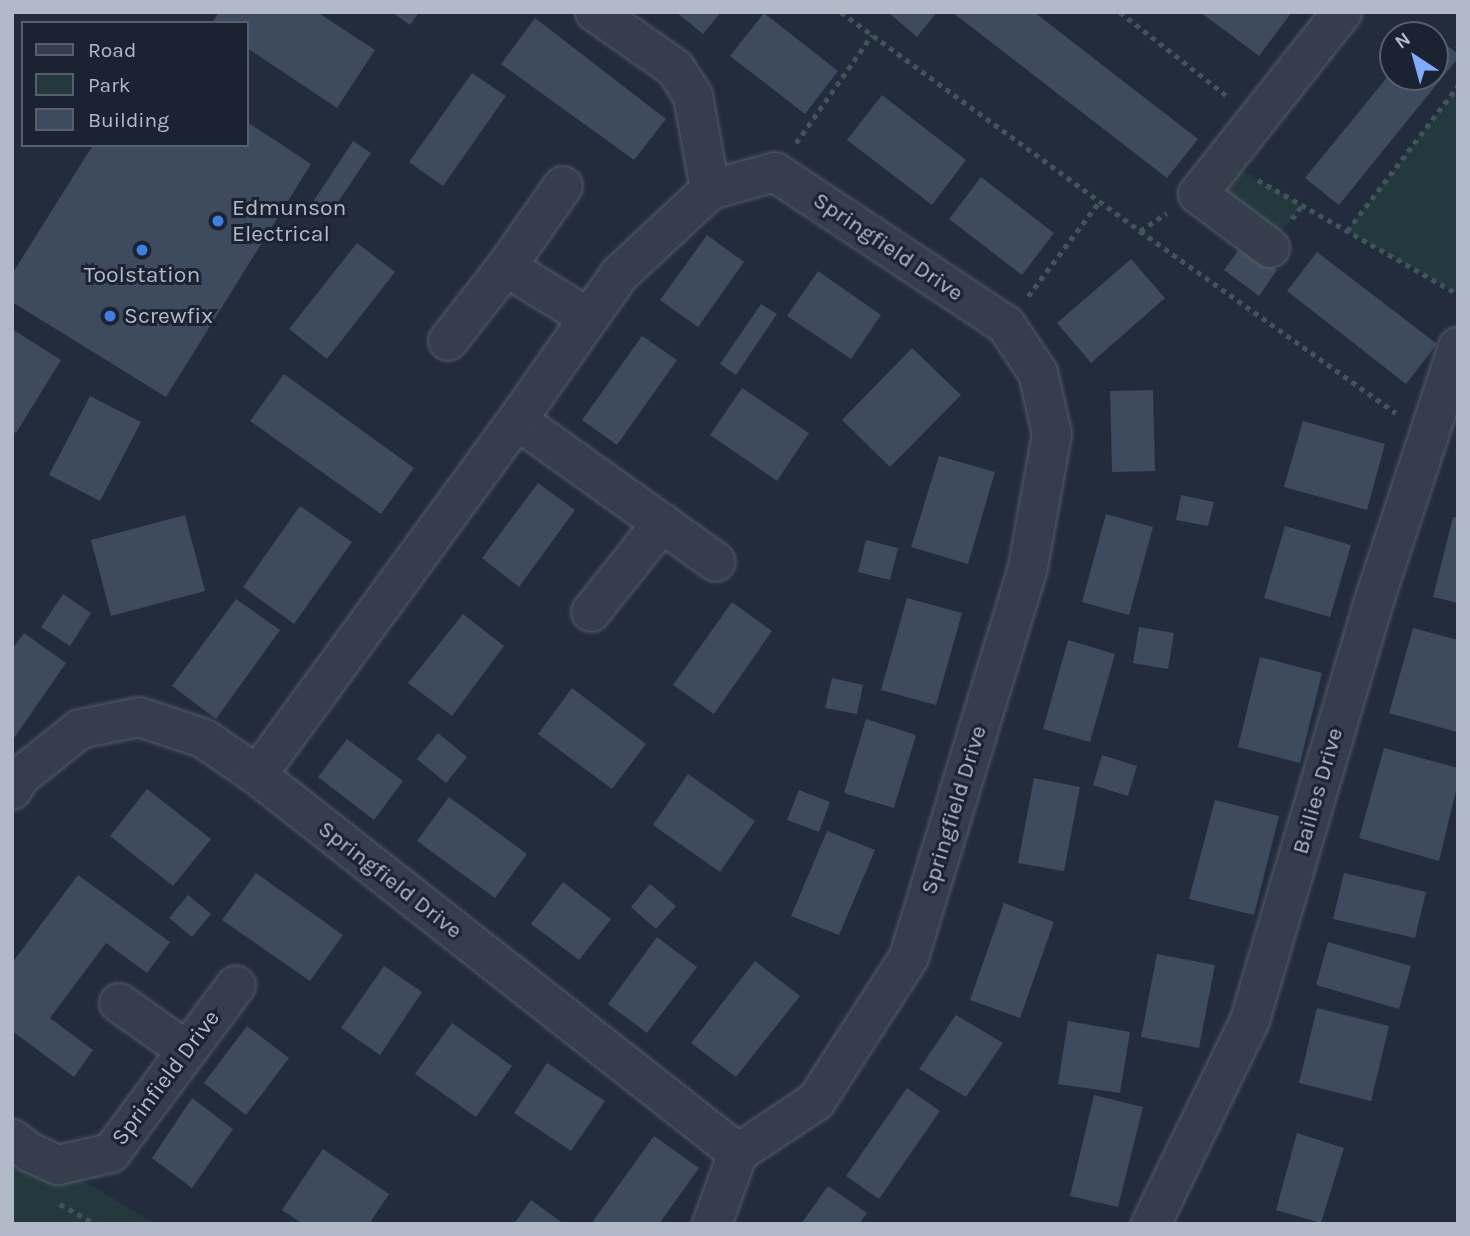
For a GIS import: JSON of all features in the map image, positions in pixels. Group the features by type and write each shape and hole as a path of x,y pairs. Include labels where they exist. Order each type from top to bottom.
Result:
{"street":[{"path":"595,12 675,68 681,77 693,96 710,190"},
{"path":"1270,248 1198,194 1342,12"},
{"path":"257,775 517,420 619,275 710,190 775,173"},
{"name":"Springfield Drive","path":"12,790 21,776 80,729 139,717 203,738 257,775 738,1153 816,1101 909,957 1028,567 1052,434 1038,373 1006,325 775,173"},
{"path":"448,341 506,267 563,186"},
{"path":"506,267 589,318"},
{"name":"Bailies Drive","path":"1151,1224 1250,1020 1372,607 1458,347"},
{"path":"517,420 716,562"},
{"path":"591,612 662,523"},
{"name":"Sprinfield Drive","path":"12,1139 31,1153 58,1165 111,1153 236,985"},
{"path":"119,1003 187,1051"},
{"path":"712,1224 738,1153"}],"path":[{"path":"841,12 1099,202 1430,437"},
{"path":"1120,12 1256,119"},
{"path":"775,173 873,35"},
{"path":"1347,231 1458,86"},
{"path":"1224,160 1458,294"},
{"path":"1140,231 1198,194"},
{"path":"1006,325 1099,202"}],"green space":[{"path":"1458,86 1458,294 1347,231"},
{"path":"1225,160 1302,205 1270,248 1198,194"},
{"path":"12,1139 58,1165 155,1224 12,1224"}],"building":[{"path":"219,12 317,12 375,50 337,108 248,49 248,21 213,21"},
{"path":"392,12 419,12 410,25"},
{"path":"676,12 721,12 703,34"},
{"path":"888,12 937,12 917,37"},
{"path":"952,12 1034,12 1198,139 1167,178"},
{"path":"1200,12 1292,12 1259,56"},
{"path":"764,13 838,71 805,114 730,56"},
{"path":"535,18 666,119 634,160 501,64"},
{"path":"1449,47 1458,54 1449,69"},
{"path":"472,73 506,96 443,186 409,162"},
{"path":"1379,87 1379,91 1431,91 1339,205 1305,178"},
{"path":"882,95 966,160 932,205 847,140"},
{"path":"248,123 311,164 166,397 12,302 12,274 92,147 248,147"},
{"path":"353,141 371,153 328,217 311,205"},
{"path":"981,177 1054,233 1022,275 949,219"},
{"path":"707,235 744,262 698,327 660,300"},
{"path":"357,243 395,272 327,359 289,329"},
{"path":"1242,245 1277,270 1259,296 1224,270"},
{"path":"1317,252 1437,344 1406,384 1287,291"},
{"path":"1131,259 1165,298 1091,363 1057,323"},
{"path":"818,271 881,315 851,359 787,316"},
{"path":"761,304 777,314 736,375 720,364"},
{"path":"12,329 61,360 16,433 12,431"},
{"path":"642,336 677,360 617,445 582,420"},
{"path":"912,348 961,395 890,467 842,420"},
{"path":"284,374 414,468 381,514 250,421"},
{"path":"742,388 809,433 777,481 710,435"},
{"path":"1153,390 1155,471 1112,472 1110,391"},
{"path":"90,396 141,422 100,501 49,475"},
{"path":"1303,421 1385,444 1367,510 1284,487"},
{"path":"939,456 995,472 968,564 911,547"},
{"path":"538,483 575,510 519,587 482,558"},
{"path":"1181,495 1214,502 1208,526 1176,520"},
{"path":"300,506 352,542 294,624 243,587"},
{"path":"1106,514 1153,527 1129,615 1082,602"},
{"path":"185,515 205,591 111,616 91,540"},
{"path":"1453,517 1458,518 1458,603 1433,597"},
{"path":"1285,526 1351,545 1330,617 1264,598"},
{"path":"866,540 898,548 890,580 858,572"},
{"path":"63,594 91,613 70,646 41,627"},
{"path":"907,598 962,613 936,705 881,690"},
{"path":"236,599 280,630 216,719 172,686"},
{"path":"732,602 772,631 714,714 673,685"},
{"path":"463,614 504,646 452,716 408,683"},
{"path":"1139,627 1174,633 1168,669 1133,663"},
{"path":"1413,628 1458,640 1457,732 1389,713"},
{"path":"24,633 66,663 12,741 12,649"},
{"path":"1068,640 1115,654 1090,742 1043,729"},
{"path":"1260,657 1322,673 1300,763 1238,747"},
{"path":"832,678 863,685 857,714 825,708"},
{"path":"572,688 646,744 612,789 538,734"},
{"path":"866,719 916,735 894,808 844,793"},
{"path":"438,733 467,757 446,783 417,759"},
{"path":"347,739 403,781 374,820 318,777"},
{"path":"1384,748 1458,768 1458,782 1439,861 1359,838"},
{"path":"1102,755 1137,766 1128,796 1093,785"},
{"path":"688,774 755,821 720,872 653,825"},
{"path":"1034,778 1080,787 1064,871 1018,863"},
{"path":"147,789 211,839 173,886 110,836"},
{"path":"799,790 830,802 819,832 787,820"},
{"path":"449,797 527,854 495,898 417,841"},
{"path":"1215,800 1279,816 1254,915 1189,899"},
{"path":"827,831 875,850 839,935 791,916"},
{"path":"256,873 343,935 310,981 222,920"},
{"path":"1344,873 1426,892 1415,938 1333,919"},
{"path":"78,875 170,942 147,973 106,943 50,1018 93,1050 74,1077 12,1031 12,963"},
{"path":"563,882 611,919 579,960 531,924"},
{"path":"650,884 676,906 656,929 631,907"},
{"path":"188,895 211,914 192,937 169,918"},
{"path":"1004,903 1054,922 1020,1018 970,1000"},
{"path":"657,937 697,967 647,1033 608,1004"},
{"path":"1328,942 1411,966 1399,1009 1316,985"},
{"path":"1157,954 1215,965 1199,1048 1141,1037"},
{"path":"755,961 800,996 736,1077 691,1043"},
{"path":"384,966 422,992 380,1055 341,1028"},
{"path":"1317,1008 1389,1026 1371,1101 1299,1083"},
{"path":"956,1015 1003,1043 966,1097 919,1069"},
{"path":"1068,1021 1130,1032 1120,1093 1058,1084"},
{"path":"452,1023 512,1066 476,1117 415,1074"},
{"path":"247,1026 289,1058 246,1115 204,1083"},
{"path":"547,1063 605,1101 571,1151 514,1113"},
{"path":"907,1088 940,1111 879,1199 846,1176"},
{"path":"1094,1095 1143,1107 1118,1207 1070,1196"},
{"path":"192,1098 233,1129 192,1188 152,1158"},
{"path":"1297,1133 1344,1148 1321,1223 1276,1210"},
{"path":"654,1136 699,1168 659,1224 596,1224 593,1221"},
{"path":"323,1149 389,1194 369,1224 303,1224 282,1210"},
{"path":"828,1186 867,1213 859,1224 801,1224"},
{"path":"531,1200 564,1224 514,1224"}],"place":[{"name":"Edmunson Electrical","path":"218,221"},
{"name":"Toolstation","path":"142,250"},
{"name":"Screwfix","path":"110,316"}]}
